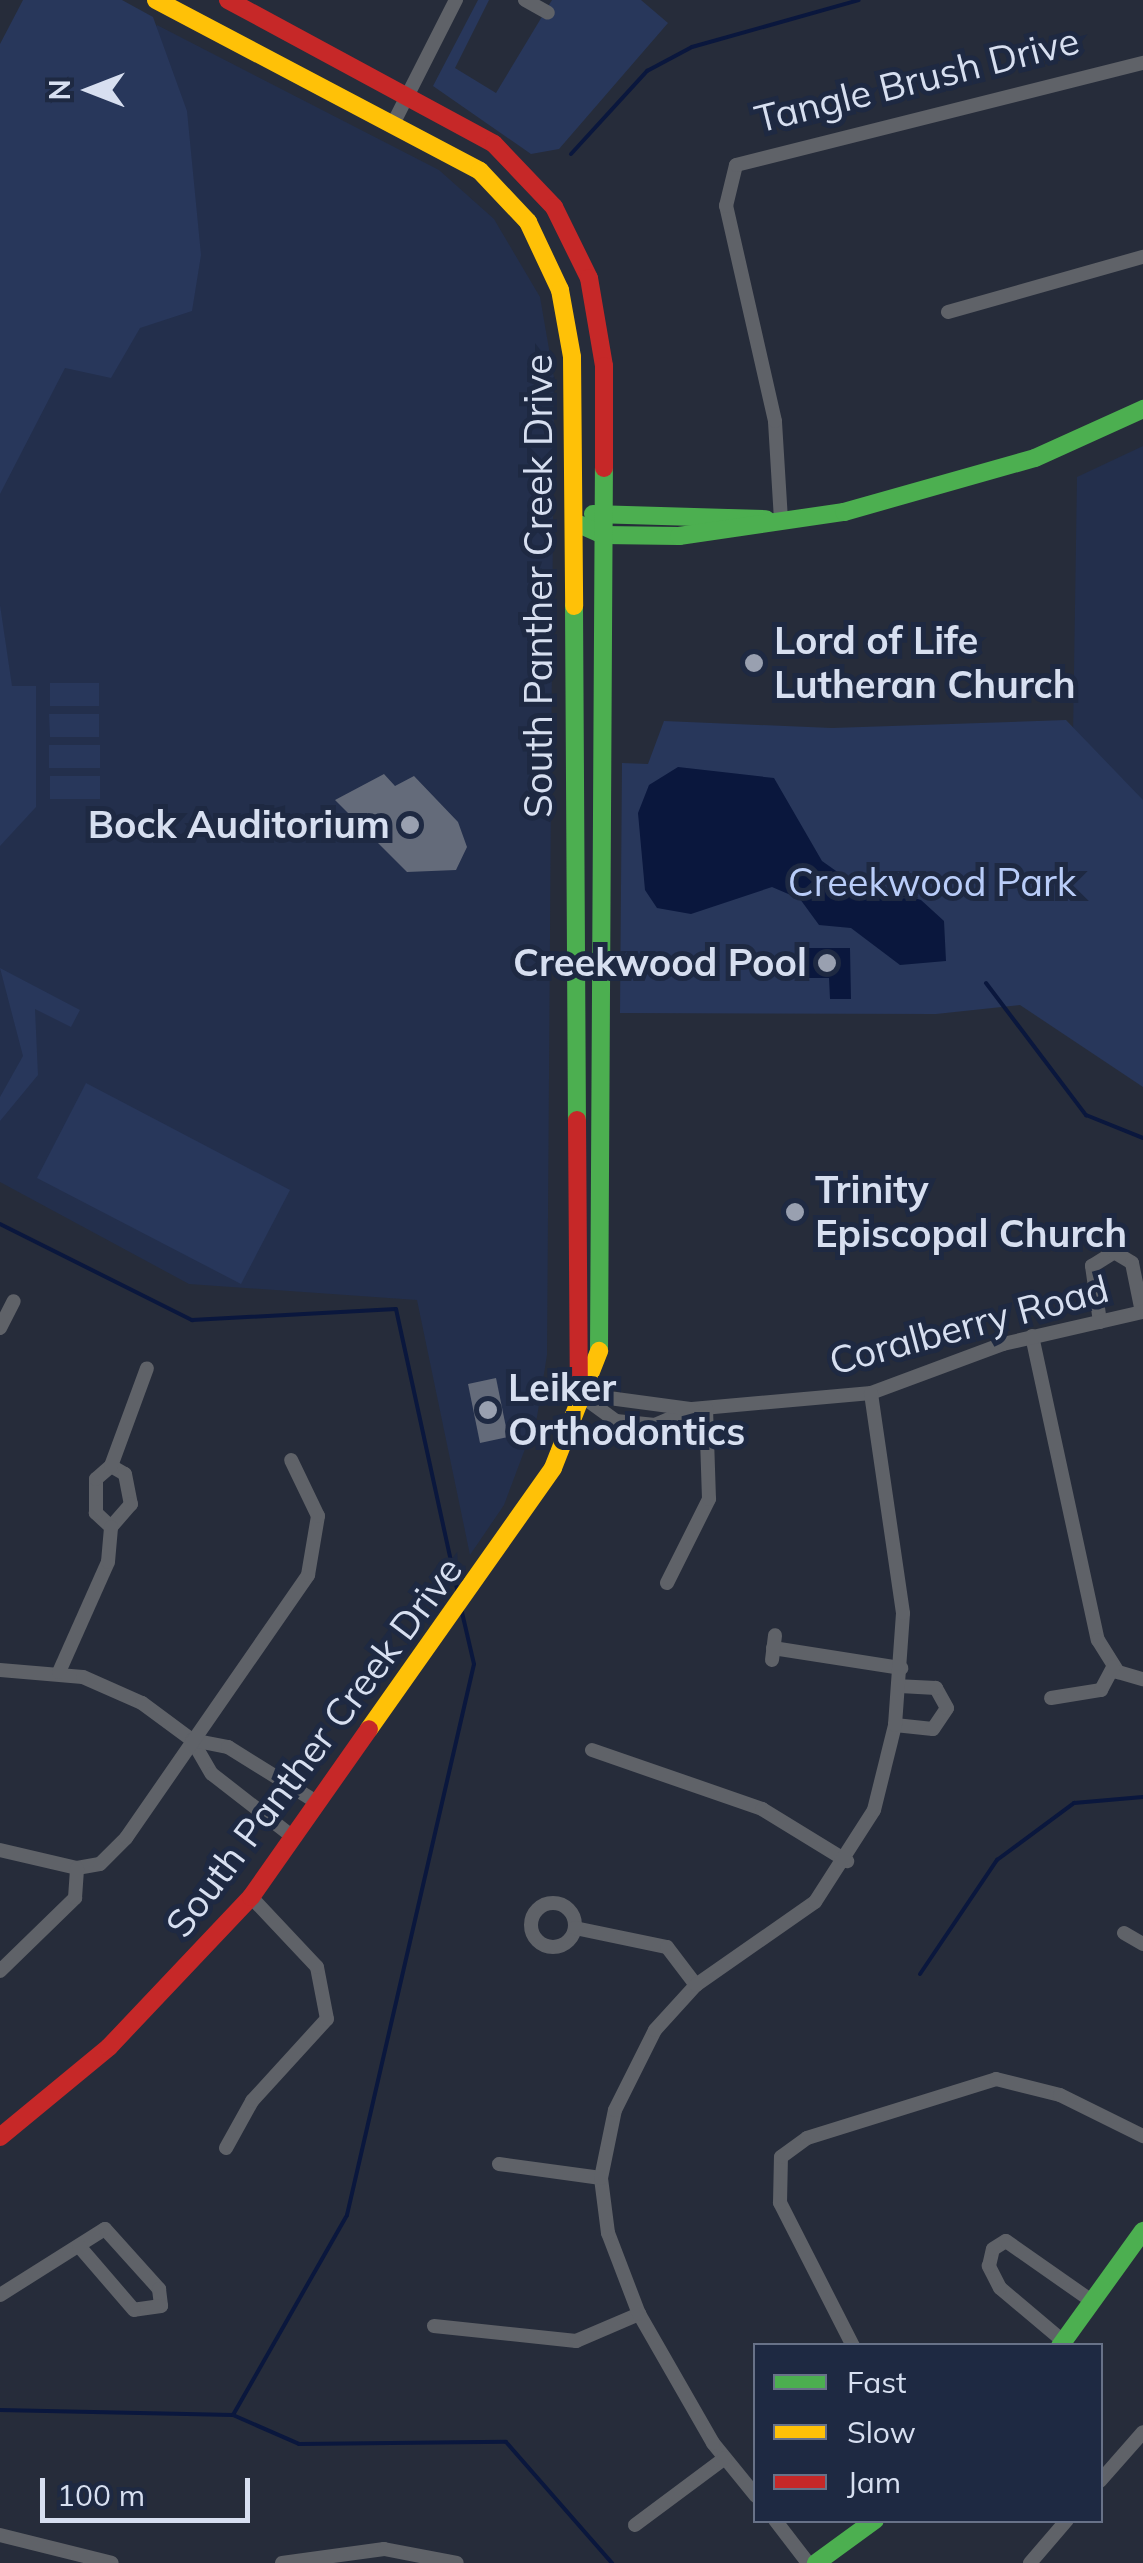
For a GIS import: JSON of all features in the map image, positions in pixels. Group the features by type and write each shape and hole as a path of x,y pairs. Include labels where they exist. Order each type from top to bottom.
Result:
{"street":[{"name":"South Panther Creek Drive","path":"156,0 395,120 480,171 547,257 572,357 579,1394"},
{"name":"South Panther Creek Drive","path":"0,2137 110,2047 251,1897 460,1611 553,1468 579,1394 601,1347 605,1274 604,510 599,319 574,240 528,174 409,92 228,0"},
{"path":"395,120 456,0"},
{"path":"525,0 548,12"},
{"name":"Tangle Brush Drive","path":"776,520 774,422 726,188 748,155 1143,62"},
{"path":"948,312 1143,257"},
{"path":"574,522 604,535 719,534 966,482 1143,409"},
{"path":"574,522 604,510 776,520"},
{"path":"1100,1322 1092,1266 1114,1252 1132,1263 1143,1312"},
{"path":"0,1328 14,1301"},
{"name":"Coralberry Road","path":"579,1394 699,1409 872,1393 1032,1336 1143,1312"},
{"path":"1032,1336 1098,1640 1113,1667 1143,1679"},
{"path":"58,1672 108,1562 111,1527 94,1494 110,1466 148,1368"},
{"path":"753,2492 726,2458 639,2314 608,2234 601,2178 626,2082 696,1985 797,1918 847,1861 874,1810 896,1725 901,1668 900,1547 872,1393"},
{"name":"Coralberry Road","path":"579,1394 616,1422 656,1425 699,1409"},
{"path":"667,1583 709,1499 699,1409"},
{"path":"0,1850 77,1868 100,1864 126,1838 192,1740 294,1602 316,1556 315,1496 291,1460"},
{"path":"110,1466 125,1474 131,1504 111,1527"},
{"path":"773,1648 901,1668"},
{"path":"1052,1698 1101,1690 1113,1667"},
{"path":"0,1670 58,1672 142,1703 192,1740 212,1774 293,1837"},
{"path":"896,1725 932,1729 947,1708 936,1688 900,1686"},
{"path":"192,1740 228,1747 318,1803"},
{"path":"592,1750 762,1809 847,1861"},
{"path":"0,1971 75,1898 77,1868"},
{"path":"226,2148 252,2101 327,2019 328,1989 316,1967 251,1897"},
{"path":"574,1928 667,1948 696,1985"},
{"path":"1124,1933 1143,1944"},
{"path":"851,2343 780,2204 781,2156 807,2138 996,2079 1060,2095 1143,2136"},
{"path":"499,2164 601,2178"},
{"path":"0,2296 104,2228 117,2232 160,2306 134,2310 79,2246"},
{"path":"1093,2302 1006,2241 994,2249 989,2266 1000,2288 1061,2343 1093,2302 1143,2231"},
{"path":"434,2326 576,2340 639,2314"},
{"path":"1103,2479 1138,2449 1143,2432"},
{"path":"635,2525 726,2458"},
{"path":"777,2523 808,2563"},
{"path":"816,2563 871,2523"},
{"path":"1030,2563 1064,2523"},
{"path":"0,2536 112,2563"},
{"path":"282,2563 384,2548 456,2563"}],"shaded area":[{"path":"157,25 439,170 494,219 540,297 554,378 547,1355 537,1417 504,1505 470,1555 417,1300 189,1284 0,1182 0,75 105,126"},
{"path":"1143,446 1143,800 1072,801 1077,477"},
{"path":"678,767 774,778 822,861 846,878 921,900 944,921 946,961 900,965 851,928 819,925 800,899 772,887 691,914 657,908 645,890 638,813 649,785"},
{"name":"Creekwood Pool","path":"804,948 850,948 851,999 830,999 829,978 804,978"}],"green space":[{"path":"23,0 122,0 153,17 187,111 201,255 192,311 140,328 111,378 65,368 0,494 0,44"},
{"path":"478,0 489,0 455,68 496,93 552,0 641,0 668,23 559,149 531,154 433,86"},
{"path":"0,605 12,686 36,686 36,807 0,846"},
{"path":"50,683 99,683 99,706 50,706"},
{"path":"49,714 99,714 99,737 50,737"},
{"name":"Creekwood Park","path":"1066,720 1143,800 1143,1087 1020,1005 936,1014 620,1013 622,763 648,764 664,721 832,728"},
{"path":"49,745 100,745 100,768 49,768"},
{"path":"50,776 100,776 100,799 50,799"},
{"path":"0,968 80,1010 71,1027 35,1009 38,1075 0,1121 0,1097 23,1056"},
{"path":"86,1083 290,1190 241,1284 37,1178"}],"building":[{"name":"Bock Auditorium","path":"384,774 395,786 414,776 458,822 467,847 456,870 407,872 335,800"},
{"name":"Leiker Orthodontics","path":"496,1378 508,1437 480,1443 468,1384"}],"waterway":[{"path":"571,154 647,71 692,47 859,0"},
{"path":"986,983 1086,1115 1143,1138"},
{"path":"0,1224 192,1320 396,1309 458,1594"},
{"path":"0,2410 233,2415 347,2215 474,1664 461,1608"},
{"path":"920,1974 997,1860 1074,1803 1143,1797"},
{"path":"233,2415 299,2444 506,2442 612,2563"}],"traffic: fast":[{"path":"574,522 603,535 679,536 844,512 1035,458 1143,409"},
{"path":"599,1351 604,468"},
{"path":"593,514 766,519"},
{"path":"574,606 577,1120"},
{"path":"1062,2343 1143,2231"},
{"path":"816,2563 871,2523"}],"traffic: slow":[{"path":"156,0 480,171 528,222 560,290 572,357 574,606"},
{"path":"369,1729 553,1468 599,1351"}],"traffic: jam":[{"path":"228,0 494,144 554,207 589,278 604,366 604,468"},
{"path":"577,1120 579,1394"},
{"path":"0,2137 109,2047 251,1897 369,1729"}],"place":[{"name":"Lord of Life Lutheran Church","path":"754,663"},
{"name":"Bock Auditorium","path":"410,825"},
{"name":"Creekwood Pool","path":"827,963"},
{"name":"Trinity Episcopal Church","path":"795,1212"},
{"name":"Leiker Orthodontics","path":"488,1410"}]}
